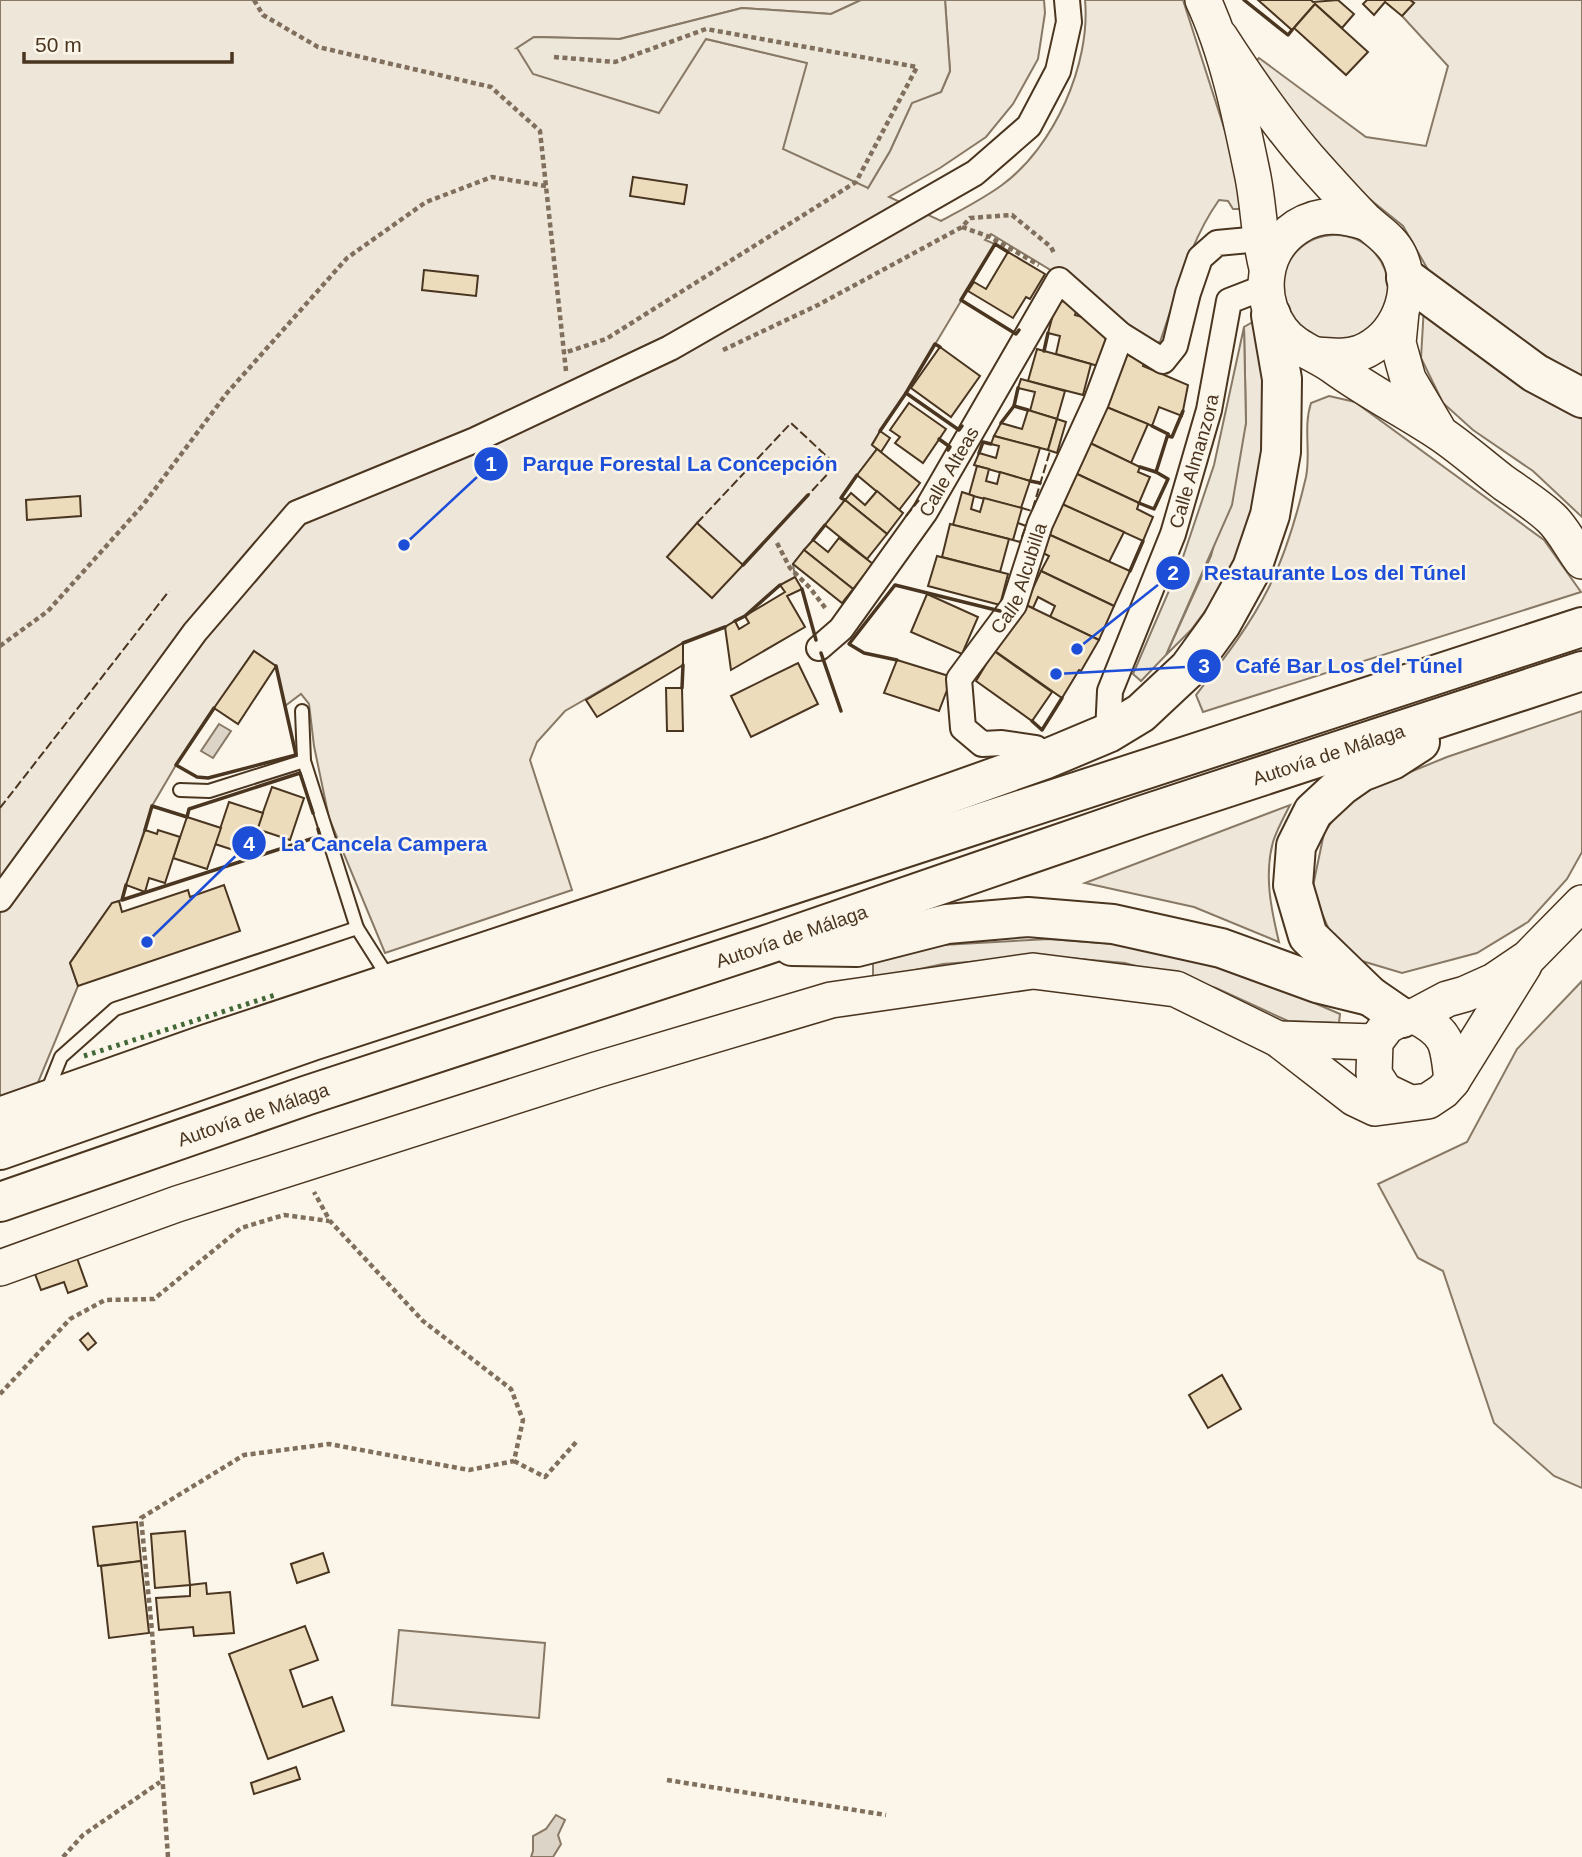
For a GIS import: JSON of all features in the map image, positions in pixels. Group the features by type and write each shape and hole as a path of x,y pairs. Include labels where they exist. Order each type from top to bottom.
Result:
{"highway":[{"path":"0,1117 774,856 1046,759 1108,733 1141,713 1189,668 1221,624 1252,568 1270,515 1281,452 1282,379 1266,277"},
{"path":"1404,295 1582,398"},
{"path":"0,1150 325,1037 1582,626"},
{"name":"Autovía de Málaga","path":"0,1202 308,1095 766,945 1127,821 1582,671"},
{"path":"1398,1025 1308,936 1293,885 1296,846 1312,812 1341,786 1361,772 1392,760 1484,702"},
{"path":"766,945 857,947 947,924 1028,917 1101,923 1221,948 1317,983 1370,996"}],"street":[{"path":"0,900 195,632 297,513 475,440 670,348 975,173 1029,125 1058,71 1069,22 1067,0"},
{"path":"1203,0 1220,37 1266,107 1313,164 1368,223 1386,237 1399,256 1404,295 1398,343 1408,379 1441,435"},
{"path":"1220,37 1253,180 1266,277 1282,333 1298,346 1317,355 1356,383 1441,435 1553,520 1582,561"},
{"path":"1266,277 1275,249 1289,233 1307,221 1327,216 1348,216 1368,223"},
{"path":"1059,280 1121,335 1163,361 1175,346 1200,258 1217,243 1266,277"},
{"name":"Calle Almanzora","path":"1108,733 1110,691 1173,534 1209,410 1229,302 1266,277"},
{"name":"Calle Alteas","path":"819,648 841,629 925,512 1059,280"},
{"path":"1317,355 1338,357 1358,354 1376,344 1391,330 1404,295"},
{"name":"Calle Alcubilla","path":"1046,759 1036,748 1002,743 982,744 963,729 959,679 1014,605 1040,524 1096,402 1121,335"},
{"path":"1408,1102 1385,1091 1374,1074 1398,1025 1447,999 1494,981 1528,958 1581,905"},
{"path":"0,1268 177,1204 304,1163 596,1070 831,1000 1033,971 1175,989 1278,1039 1354,1098 1375,1108 1428,1101 1452,1081 1528,958"},
{"path":"1278,1039 1398,1025 1435,1026 1448,1048 1452,1081"}],"lane":[{"path":"302,711 304,761 357,928 392,983"},
{"path":"180,790 209,790 304,761"},
{"path":"43,1102 61,1057 116,1009 357,928"}],"path":[{"path":"254,0 263,15 317,47 491,87 540,131 563,344"},
{"path":"554,57 615,62 706,29 917,67 856,183 606,339 564,353"},
{"path":"0,646 48,611 143,505 227,393 347,258 426,202 492,177 546,186"},
{"path":"722,351 818,305 962,227 970,218 1012,215 1051,247 1058,262 1059,280"},
{"path":"962,227 990,237 1051,272 1059,280"},
{"path":"777,543 790,568 810,588 841,629"},
{"path":"304,1163 312,1189 330,1221 423,1321 511,1389 523,1420 514,1461"},
{"path":"0,1394 71,1319 104,1300 154,1299 241,1228 284,1215 330,1221"},
{"path":"167,1857 152,1630 141,1518 244,1455 329,1444 468,1470 514,1461 545,1477 577,1441"},
{"path":"667,1780 886,1815"},
{"path":"63,1857 83,1835 161,1782"}],"shaded area":[{"path":"0,0 861,0 831,14 742,8 619,39 534,37 517,48 706,39 808,63 868,188 890,151 912,102 941,92 950,71 945,0 1044,0 1045,13 1038,59 1013,104 986,137 940,168 889,197 941,221 1002,185 1021,169 1053,127 1075,77 1082,51 1085,0 1183,0 1234,159 1242,209 1233,209 1228,201 1219,200 1192,251 1160,342 1142,345 1067,280 991,234 985,240 995,244 906,393 872,444 877,449 841,497 845,500 793,564 795,577 780,585 745,616 683,643 565,711 537,742 530,760 572,890 385,953 329,818 314,746 309,704 301,694 285,706 276,666 254,651 176,765 152,806 122,900 112,903 70,963 78,986 37,1085 0,1096"},
{"path":"861,0 945,0 950,71 941,92 912,103 890,151 868,188 783,149 807,63 706,39 659,113 533,74 517,48 534,37 620,39 742,8 831,14"},
{"path":"1410,0 1582,0 1582,378 1482,317 1431,275 1403,226 1352,185 1295,124 1254,63 1259,58 1366,137 1426,146 1448,66 1402,16 1414,3"},
{"path":"1335,235 1355,239 1372,251 1384,268 1388,288 1384,308 1372,325 1355,337 1335,341 1315,337 1298,325 1286,308 1282,288 1286,268 1298,251 1315,239"},
{"path":"1424,306 1570,413 1582,419 1582,517 1533,471 1473,430 1443,403 1421,358"},
{"path":"1251,323 1257,324 1270,428 1246,535 1217,595 1191,630 1166,655 1211,556 1246,423 1244,327"},
{"path":"1244,327 1246,423 1232,505 1166,655 1141,681 1133,674 1181,563 1214,465"},
{"path":"1329,396 1355,402 1544,540 1581,592 1203,712 1196,695 1252,617 1280,562 1306,477 1311,403"},
{"path":"1582,711 1582,852 1567,879 1528,922 1477,953 1402,973 1362,961 1330,932 1312,891 1324,833 1349,797 1447,757"},
{"path":"219,724 231,731 213,758 201,751"},
{"path":"1290,805 1270,854 1271,905 1279,942 1194,907 1085,883"},
{"path":"1049,939 1129,945 1231,967 1340,1014 1339,1023 1288,1021 1216,988 1125,963 1046,956 943,964 873,979 873,962 942,945"},
{"path":"1582,981 1582,1488 1554,1476 1494,1423 1443,1271 1418,1258 1378,1184 1467,1142 1517,1049"},
{"path":"399,1630 545,1643 539,1718 392,1705"},
{"path":"556,1815 565,1820 558,1835 561,1844 553,1857 531,1857 533,1836 546,1829"}],"building":[{"path":"1258,0 1338,0 1354,14 1342,28 1315,4 1292,30"},
{"path":"1367,0 1410,0 1414,3 1402,16 1385,2 1374,15 1363,4"},
{"path":"1315,4 1368,52 1346,75 1294,28"},
{"path":"633,177 687,185 684,204 630,196"},
{"path":"1008,252 1045,274 1030,299 1026,297 1013,318 968,291 974,282 986,289"},
{"path":"424,270 478,276 476,296 422,290"},
{"path":"1057,300 1078,305 1075,315 1090,319 1108,331 1098,366 1056,354 1060,336 1048,333"},
{"path":"940,347 980,376 951,417 911,388"},
{"path":"1037,349 1091,364 1083,395 1028,381"},
{"path":"1126,354 1145,362 1143,366 1188,385 1182,416 1159,407 1152,426 1104,406"},
{"path":"1021,379 1065,391 1057,419 1030,411 1035,392 1018,388"},
{"path":"909,403 946,429 923,463 895,443 900,437 890,430"},
{"path":"1104,406 1148,424 1131,463 1088,442"},
{"path":"1028,410 1057,419 1048,450 994,436 1001,423 1022,429"},
{"path":"1057,419 1066,422 1057,453 1048,450"},
{"path":"880,431 890,438 881,452 872,445"},
{"path":"994,436 1040,448 1030,481 974,465 979,453 996,458 999,446 991,444"},
{"path":"1088,442 1140,467 1138,472 1150,477 1139,503 1075,473"},
{"path":"877,449 920,483 899,510 857,475"},
{"path":"977,466 989,469 986,481 997,484 1000,472 1030,481 1021,508 969,495"},
{"path":"1075,473 1139,503 1137,509 1153,517 1143,541 1062,504"},
{"path":"877,491 903,513 887,534 845,500 851,493 865,505"},
{"path":"962,492 974,496 971,509 980,512 984,498 1022,508 1013,540 953,525"},
{"path":"80,496 81,516 27,520 26,500"},
{"path":"845,500 887,534 867,559 825,525"},
{"path":"1062,504 1124,532 1109,562 1048,534"},
{"path":"697,523 743,565 712,598 667,557"},
{"path":"950,524 1009,539 1000,572 942,557"},
{"path":"1048,534 1130,571 1114,606 1041,571 1049,556 1041,552"},
{"path":"839,538 873,564 853,589 804,550 813,540 828,552"},
{"path":"804,550 853,589 842,603 793,564"},
{"path":"937,556 1008,574 1000,605 928,586"},
{"path":"1041,571 1114,606 1099,640 1050,617 1055,606 1038,597 1033,608 1025,605"},
{"path":"795,577 802,589 787,596 805,627 731,670 725,627 735,621 739,629 749,623 745,616 785,592 780,585"},
{"path":"927,594 978,617 962,654 911,632"},
{"path":"1024,604 1099,640 1062,698 995,651"},
{"path":"683,643 683,665 597,717 586,700"},
{"path":"254,651 276,666 238,724 214,708"},
{"path":"994,651 1052,692 1032,721 976,681"},
{"path":"897,660 952,677 939,711 884,693"},
{"path":"798,663 818,704 751,737 731,696"},
{"path":"666,688 682,688 683,731 667,731"},
{"path":"272,787 304,798 290,840 257,829"},
{"path":"229,802 263,813 249,855 215,844"},
{"path":"187,817 221,828 207,869 173,858"},
{"path":"145,830 157,834 158,830 180,837 165,883 149,878 145,892 126,885"},
{"path":"224,885 240,931 78,986 70,963 112,903 119,901 122,912 188,890 190,897"},
{"path":"77,1258 87,1286 68,1293 64,1282 41,1290 35,1274"},
{"path":"88,1333 96,1343 88,1350 80,1340"},
{"path":"1222,1375 1241,1409 1208,1428 1189,1395"},
{"path":"137,1522 141,1561 98,1566 93,1527"},
{"path":"185,1531 190,1585 155,1588 151,1534"},
{"path":"323,1553 329,1572 297,1583 291,1564"},
{"path":"141,1561 149,1633 109,1638 101,1566"},
{"path":"206,1583 207,1594 230,1592 234,1633 194,1636 193,1627 159,1630 156,1598 190,1596 190,1585"},
{"path":"305,1626 318,1660 290,1670 303,1707 332,1697 344,1731 268,1759 229,1654"},
{"path":"296,1767 300,1779 254,1794 251,1783"}],"hedge":[{"path":"84,1056 275,995"}],"fence":[{"path":"697,523 791,423 836,465 743,565"},
{"path":"1022,508 1032,511 1050,451"},
{"path":"906,516 919,500"},
{"path":"1013,540 1020,542 1026,526 1018,523"},
{"path":"0,808 169,591"}],"wall":[{"path":"1244,0 1288,35 1292,30"},
{"path":"1008,252 995,244 961,300 1016,334 1019,330"},
{"path":"1044,351 1048,333"},
{"path":"940,347 935,344 906,393 959,430 962,426"},
{"path":"1018,388 1014,406 1028,410"},
{"path":"880,431 906,393"},
{"path":"1001,423 1014,406"},
{"path":"1168,434 1172,437 1183,411"},
{"path":"1140,467 1156,472 1168,434 1152,426"},
{"path":"939,439 950,447 948,450"},
{"path":"979,453 983,442 991,444"},
{"path":"1139,503 1154,509 1168,479 1156,472"},
{"path":"845,500 841,498 857,475"},
{"path":"1030,481 1040,483"},
{"path":"743,565 808,495"},
{"path":"813,540 825,525"},
{"path":"1130,571 1143,541"},
{"path":"735,621 745,616 780,585"},
{"path":"897,660 864,653 849,644 895,585 1000,611"},
{"path":"802,589 816,640"},
{"path":"683,643 725,627"},
{"path":"821,653 841,711"},
{"path":"682,688 683,665"},
{"path":"214,708 176,765 197,777 208,778 296,755 276,666"},
{"path":"1032,721 1042,730 1062,698"},
{"path":"145,830 152,806 187,817 189,809 300,773 313,813"},
{"path":"126,885 122,900 320,836 318,829"}],"place":[{"name":"Parque Forestal La Concepción","path":"404,545"},
{"name":"Restaurante Los del Túnel","path":"1077,649"},
{"name":"Café Bar Los del Túnel","path":"1056,674"},
{"name":"La Cancela Campera","path":"147,942"}]}
